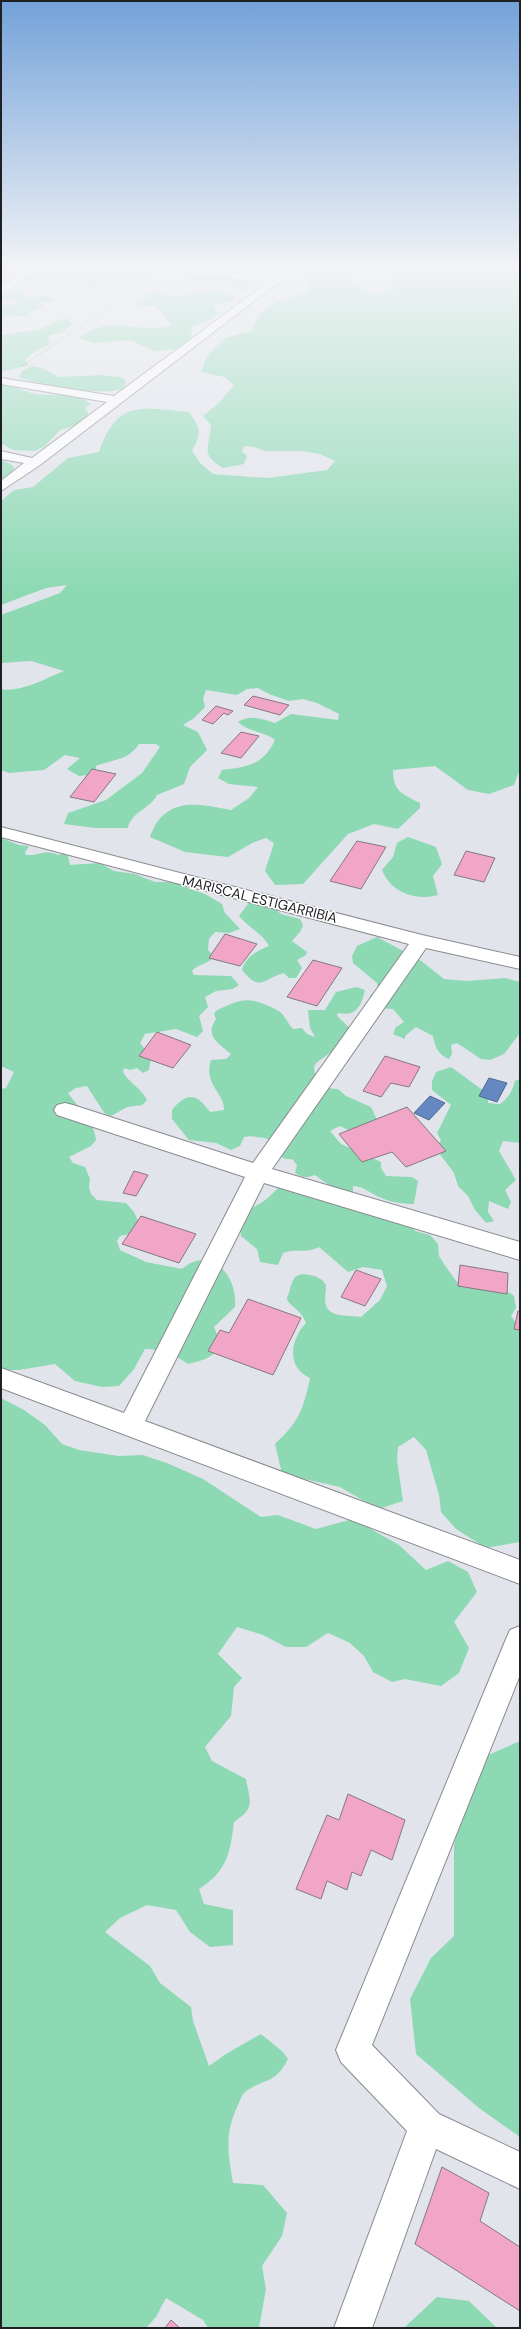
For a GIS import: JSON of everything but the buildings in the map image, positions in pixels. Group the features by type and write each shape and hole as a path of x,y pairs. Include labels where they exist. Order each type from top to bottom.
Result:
{"street":[{"path":"1,487 148,377"},
{"path":"1,381 117,400"},
{"path":"1,455 36,462"},
{"name":"MARISCAL ESTIGARRIBIA","path":"1,832 420,941 520,963"},
{"path":"130,1426 258,1173 420,941"},
{"path":"65,1110 258,1173 520,1251"},
{"path":"1,1378 520,1572"},
{"path":"520,1639 353,2050 427,2126 520,2171"},
{"path":"353,2328 427,2126"}],"green space":[{"path":"18,377 117,377 126,380 124,389 114,391 86,391 41,384"},
{"path":"223,377 520,377 520,769 514,785 489,794 468,790 435,766 393,770 393,777 397,788 404,794 420,803 420,808 398,829 374,824 348,834 303,884 275,885 265,871 274,843 266,838 252,843 228,857 185,852 150,837 156,824 164,814 173,809 194,805 231,810 249,798 258,787 229,784 218,778 222,770 240,768 260,760 275,740 271,737 246,728 238,722 247,718 252,718 275,723 291,714 338,720 339,714 317,703 303,699 289,701 269,694 258,688 247,689 237,695 206,690 203,699 205,707 194,718 183,725 198,732 207,750 190,767 184,784 157,795 133,818 128,828 95,828 64,824 68,813 106,800 142,773 160,747 156,744 139,744 135,750 125,757 96,766 96,774 79,776 67,769 80,758 65,755 44,770 9,773 1,770 1,689 9,690 25,687 64,671 31,661 1,663 1,615 60,593 67,585 46,588 1,605 1,501 14,490 33,487 68,458 99,452 106,435 114,423 123,415 144,409 189,412 199,431 199,435 192,451 200,463 213,474 268,478 327,470 335,461 320,454 301,451 265,451 254,447 244,446 242,452 247,456 244,464 223,468 216,463 211,458 208,450 211,425 203,416 220,402 234,385"},
{"path":"1,384 31,393 69,395 84,399 91,404 85,408 88,413 87,419 77,425 60,430 45,446 35,451 13,450 1,443"},
{"path":"1,460 12,465 15,470 11,475 1,479"},
{"path":"408,837 436,847 442,864 433,876 438,895 430,897 413,896 398,890 386,878 382,870 393,857 397,843"},
{"path":"1,838 19,845 29,846 25,852 26,855 53,853 58,855 64,853 68,856 70,865 99,863 114,871 135,874 155,882 176,882 205,894 222,904 225,913 240,929 229,933 215,932 209,939 208,950 214,956 212,959 192,971 194,975 231,976 239,985 233,989 216,991 205,997 208,1007 199,1016 203,1031 197,1037 176,1029 145,1034 140,1043 151,1057 149,1070 143,1073 137,1068 130,1070 124,1068 123,1072 142,1092 147,1100 142,1105 127,1107 111,1116 105,1114 87,1086 76,1088 68,1093 92,1126 96,1140 91,1146 69,1157 73,1163 85,1167 90,1179 89,1187 91,1194 97,1200 126,1203 134,1212 141,1227 138,1232 120,1236 117,1241 120,1250 146,1262 182,1269 193,1262 203,1260 212,1262 220,1267 227,1275 232,1284 235,1295 235,1307 214,1327 218,1343 214,1353 209,1357 188,1364 168,1353 145,1349 134,1369 119,1386 102,1387 75,1381 55,1364 19,1370 1,1370 1,1089 6,1088 14,1072 1,1066"},
{"path":"250,901 273,907 281,914 300,919 303,925 300,932 292,941 307,952 306,955 297,960 302,968 296,978 289,978 284,973 262,982 258,982 253,981 242,970 249,958 256,952 269,946 263,938 239,916"},
{"path":"377,937 420,960 444,979 467,981 505,978 520,982 520,1033 504,1054 490,1060 481,1059 457,1043 451,1045 452,1054 449,1059 440,1053 433,1036 416,1027 405,1036 405,1039 393,1034 396,1027 404,1022 393,1009 378,1008 369,1002 370,996 378,988 377,983 353,963 352,956 357,946"},
{"path":"356,987 365,990 360,1005 354,1012 344,1014 338,1013 337,1016 356,1034 316,1063 314,1067 316,1077 321,1084 328,1088 338,1089 346,1096 371,1107 378,1122 354,1133 340,1126 330,1131 341,1144 381,1162 381,1168 386,1176 412,1177 418,1181 414,1204 391,1201 377,1196 363,1188 353,1186 353,1193 330,1186 315,1175 302,1177 295,1173 297,1165 292,1159 282,1158 271,1142 265,1138 252,1136 244,1137 240,1146 231,1150 216,1143 189,1140 172,1119 172,1110 177,1104 182,1100 191,1097 200,1101 210,1112 224,1110 221,1099 212,1082 209,1069 211,1060 226,1059 231,1054 214,1039 212,1035 213,1025 216,1019 214,1014 216,1011 240,1001 253,1001 279,1011 293,1029 302,1028 307,1034 315,1037 310,1028 308,1010 325,1010 336,992"},
{"path":"451,1067 488,1094 488,1103 500,1104 503,1102 510,1094 515,1081 520,1079 520,1143 503,1141 499,1151 516,1180 505,1190 511,1202 508,1209 489,1201 488,1212 494,1221 486,1223 475,1210 468,1196 458,1186 454,1173 436,1149 441,1140 437,1133 451,1105 432,1090 432,1081 436,1072"},
{"path":"282,1185 411,1224 415,1231 430,1235 438,1244 439,1256 457,1282 472,1280 487,1282 514,1296 516,1308 511,1316 520,1329 520,1542 486,1548 456,1529 441,1512 439,1495 426,1450 414,1437 398,1447 397,1460 403,1501 382,1508 364,1501 340,1487 282,1474 275,1444 290,1429 299,1415 310,1378 302,1373 294,1360 293,1353 296,1337 306,1323 304,1318 287,1299 292,1282 296,1276 303,1274 320,1278 326,1285 325,1301 331,1312 341,1315 361,1317 380,1300 387,1286 382,1270 363,1267 348,1272 319,1247 310,1250 283,1253 278,1265 260,1262 257,1249 241,1236 240,1219 244,1212 258,1205"},
{"path":"1,1398 24,1410 45,1425 62,1444 79,1450 119,1456 143,1455 167,1463 203,1479 261,1517 278,1515 316,1529 353,1519 399,1545 426,1570 448,1561 468,1572 477,1592 454,1622 469,1648 459,1673 441,1686 405,1679 392,1682 373,1672 364,1656 350,1643 328,1633 306,1647 286,1647 263,1635 237,1627 218,1654 242,1678 234,1687 231,1716 205,1747 212,1761 246,1779 250,1804 246,1812 234,1822 229,1853 226,1861 216,1875 199,1889 204,1904 233,1910 233,1945 210,1947 190,1932 176,1910 147,1905 120,1918 105,1932 150,1966 160,1983 191,2007 193,2021 209,2066 226,2054 261,2034 283,2052 288,2059 283,2068 274,2077 252,2087 244,2093 234,2115 228,2143 233,2183 263,2185 287,2213 282,2236 262,2266 266,2289 259,2328 208,2328 203,2320 166,2298 156,2317 146,2328 1,2328"},
{"path":"520,1741 520,2137 479,2108 416,2054 410,1999 431,1958 454,1936 454,1845 466,1795 486,1756"},
{"path":"437,2297 469,2301 497,2328 404,2328"}],"water":[{"path":"489,1078 507,1083 497,1102 479,1096"},
{"path":"430,1096 445,1103 429,1120 414,1113"}]}
